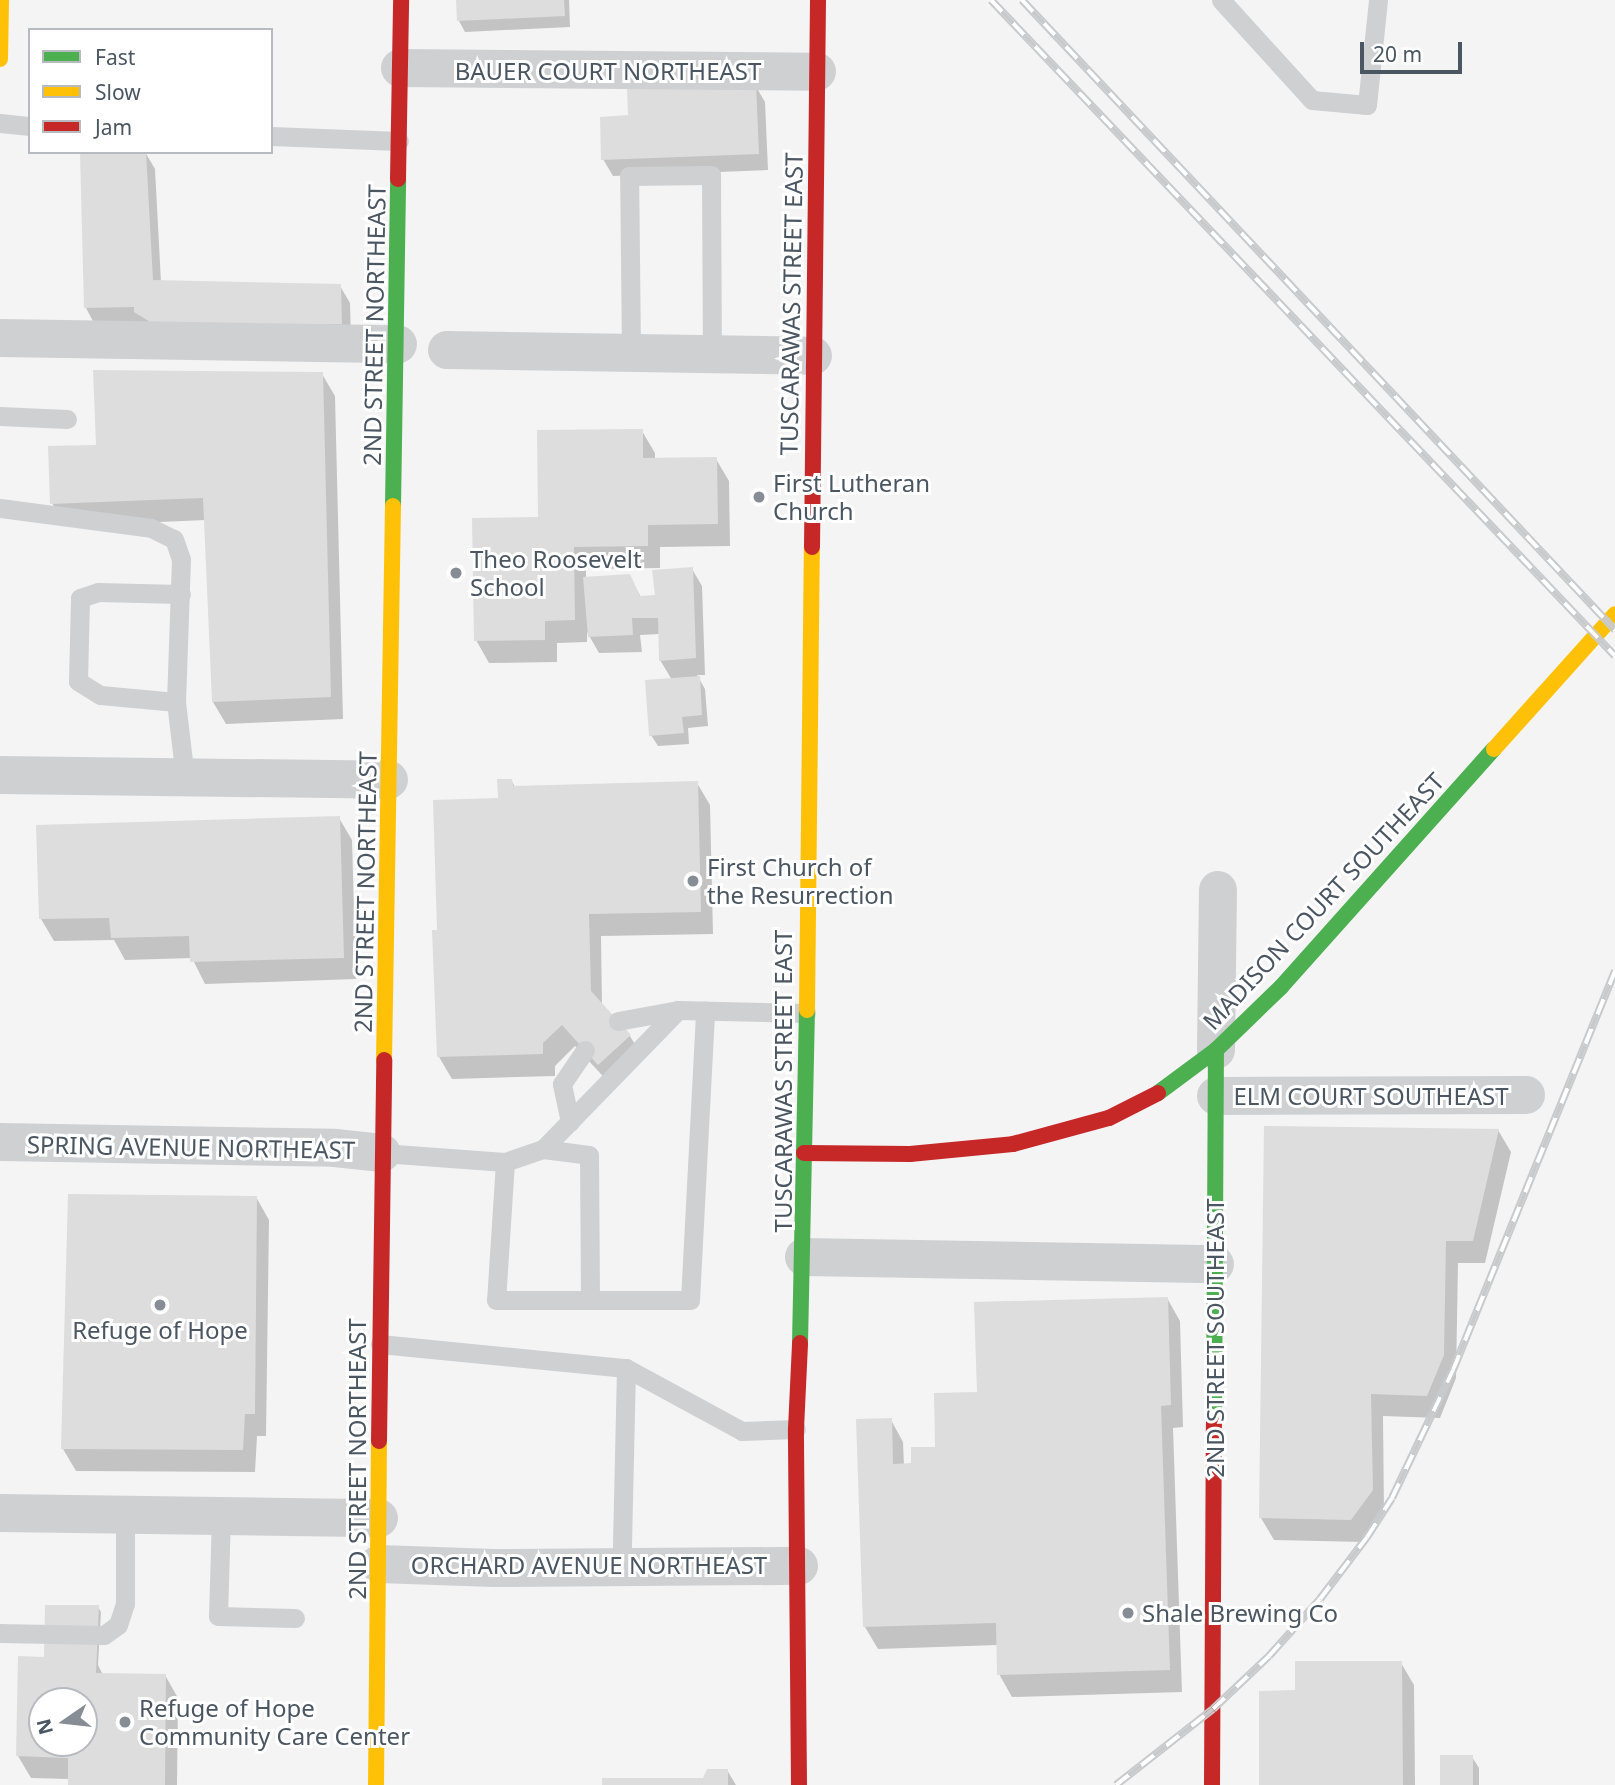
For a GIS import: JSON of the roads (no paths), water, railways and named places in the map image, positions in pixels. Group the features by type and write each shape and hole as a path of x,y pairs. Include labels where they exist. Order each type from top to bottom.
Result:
{"street":[{"path":"0,59 1,0"},
{"name":"2ND STREET NORTHEAST","path":"376,1785 382,1153 398,344 401,0"},
{"name":"TUSCARAWAS STREET EAST","path":"799,1785 796,1429 804,1257 818,0"},
{"name":"BAUER COURT NORTHEAST","path":"400,68 817,72"},
{"path":"0,338 398,344"},
{"path":"447,349 813,356"},
{"name":"MADISON COURT SOUTHEAST","path":"804,1153 964,1151 1062,1133 1110,1118 1154,1096 1216,1050 1281,987 1615,614"},
{"path":"0,775 389,780"},
{"name":"2ND STREET SOUTHEAST","path":"1212,1785 1218,890"},
{"name":"ELM COURT SOUTHEAST","path":"1216,1096 1526,1095"},
{"name":"SPRING AVENUE NORTHEAST","path":"0,1142 335,1147 382,1153"},
{"path":"804,1257 1215,1264"},
{"path":"0,1513 379,1518"},
{"name":"ORCHARD AVENUE NORTHEAST","path":"379,1564 494,1568 799,1566"}],"lane":[{"path":"1221,0 1312,100 1367,105 1378,0"},
{"path":"0,123 28,126"},
{"path":"273,136 399,141"},
{"path":"631,353 629,176 711,175 712,354"},
{"path":"0,416 67,419"},
{"path":"0,508 151,528 174,539 181,559 176,702 185,777"},
{"path":"176,702 100,695 78,681 80,598 98,592 181,594"},
{"path":"618,1021 678,1010 806,1013"},
{"path":"543,1149 678,1010"},
{"path":"505,1162 496,1300 690,1300 705,1010"},
{"path":"570,1122 562,1084 585,1050"},
{"path":"382,1153 505,1162 543,1149 589,1154 590,1300"},
{"path":"380,1344 626,1368 742,1431 796,1429"},
{"path":"622,1547 626,1368"},
{"path":"0,1633 104,1634 118,1625 125,1604 125,1514"},
{"path":"222,1516 218,1616 295,1618"}],"railway":[{"path":"991,0 1615,656"},
{"path":"1022,0 1615,630"},
{"path":"1116,1785 1213,1709 1269,1656 1320,1599 1367,1537 1392,1498 1453,1370 1615,971"}],"place":[{"name":"First Lutheran Church","path":"759,497"},
{"name":"Theo Roosevelt School","path":"456,573"},
{"name":"First Church of the Resurrection","path":"693,881"},
{"name":"Refuge of Hope","path":"160,1305"},
{"name":"Shale Brewing Co","path":"1128,1613"},
{"name":"Refuge of Hope Community Care Center","path":"125,1722"}]}
